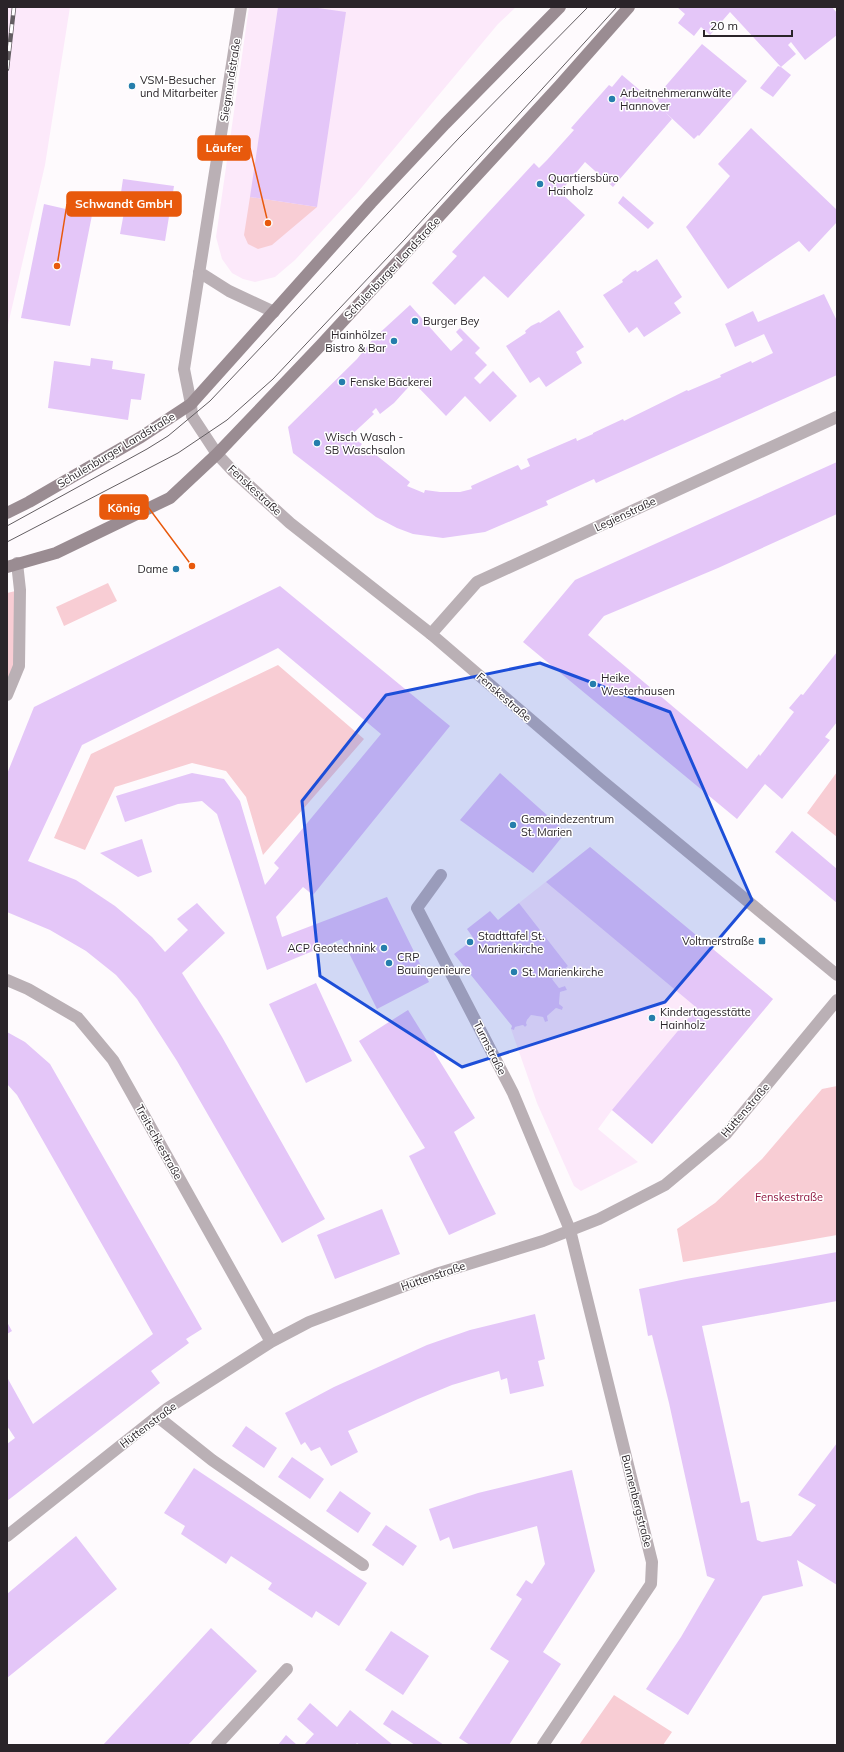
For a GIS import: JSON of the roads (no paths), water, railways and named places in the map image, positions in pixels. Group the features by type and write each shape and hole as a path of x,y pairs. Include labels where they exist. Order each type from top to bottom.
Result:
{"main road":[{"name":"Schulenburger Landstraße","path":"7,512 29,502 141,437 191,404 392,180 560,7"},
{"name":"Schulenburger Landstraße","path":"12,565 56,553 170,498 217,454 560,85 629,7"}],"street":[{"name":"Siegmundstraße","path":"191,404 184,369 242,7"},
{"path":"199,272 229,291 274,312"},
{"name":"Fenskestraße","path":"191,404 192,416 217,454 246,484 290,523 431,634 600,780 837,975"},
{"name":"Legienstraße","path":"431,634 476,582 837,417"},
{"path":"7,695 19,666 20,590 12,565"},
{"name":"Turmstraße","path":"441,875 417,908 513,1093 570,1230"},
{"name":"Treitschkestraße","path":"7,980 28,989 78,1018 113,1060 271,1342"},
{"name":"Hüttenstraße","path":"7,1536 158,1417 271,1342 309,1322 429,1277 543,1241 599,1219 665,1185 726,1134 837,1000"},
{"name":"Bunnenbergstraße","path":"543,1745 651,1584 652,1562 570,1230"},
{"path":"158,1417 212,1460 363,1565"},
{"path":"217,1745 287,1669"}],"tram line":[{"path":"7,526 147,449 168,436 210,401 459,138 588,7"},
{"path":"7,542 178,453 227,420 273,379 405,239 617,7"}],"railway":[{"path":"7,69 14,7"}],"place":[{"name":"VSM-Besucher und Mitarbeiter","path":"132,86"},
{"name":"Arbeitnehmeranwälte Hannover","path":"612,99"},
{"name":"Quartiersbüro Hainholz","path":"540,184"},
{"name":"Läufer","path":"268,223"},
{"name":"Schwandt GmbH","path":"57,266"},
{"name":"Burger Bey","path":"415,321"},
{"name":"Hainhölzer Bistro & Bar","path":"394,341"},
{"name":"Fenske Bäckerei","path":"342,382"},
{"name":"Wisch Wasch - SB Waschsalon","path":"317,443"},
{"name":"König","path":"192,566"},
{"name":"Dame","path":"176,569"},
{"name":"Heike Westerhausen","path":"593,684"},
{"name":"Gemeindezentrum St. Marien","path":"513,825"},
{"name":"Voltmerstraße","path":"762,941"},
{"name":"Stadttafel St. Marienkirche","path":"470,942"},
{"name":"ACP Geotechnink","path":"384,948"},
{"name":"CRP Bauingenieure","path":"389,963"},
{"name":"St. Marienkirche","path":"514,972"},
{"name":"Kindertagesstätte Hainholz","path":"652,1018"}]}
